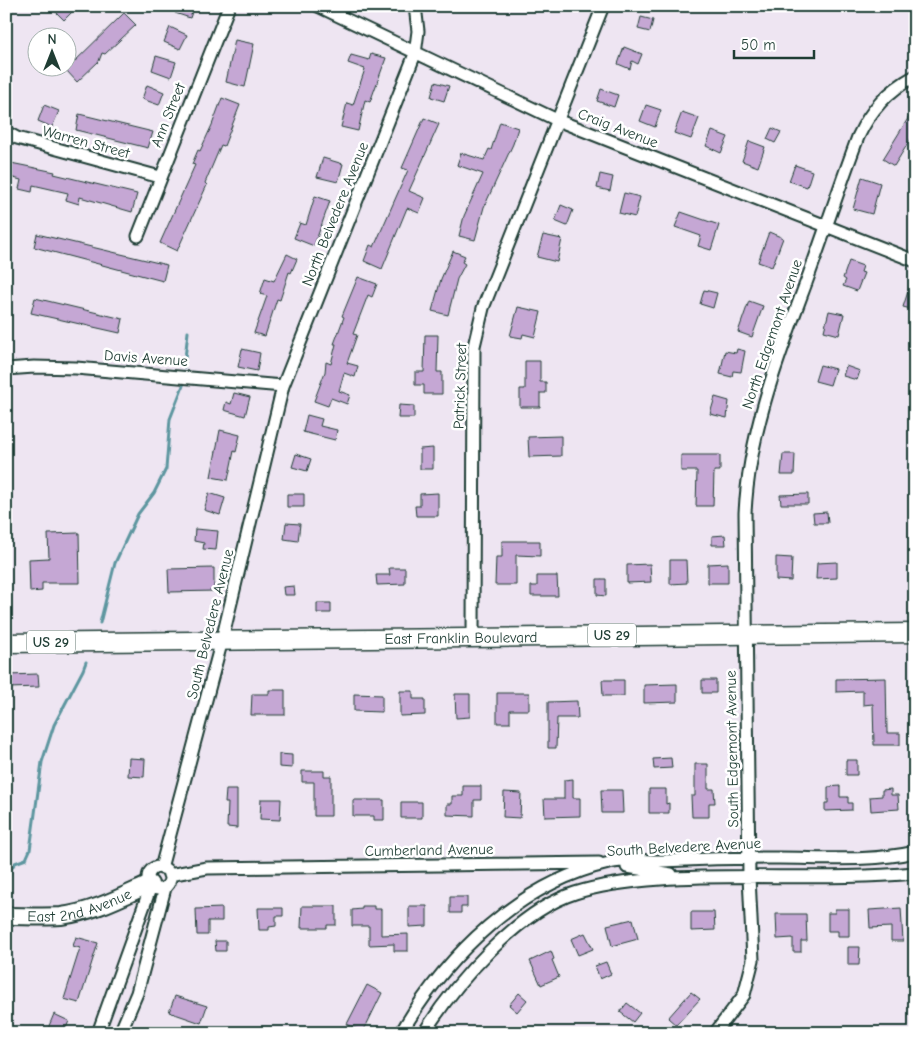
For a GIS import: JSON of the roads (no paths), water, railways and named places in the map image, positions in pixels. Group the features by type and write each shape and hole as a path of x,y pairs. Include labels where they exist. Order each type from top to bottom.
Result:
{"main road":[{"name":"East Franklin Boulevard","path":"6,643 745,633 915,633"}],"street":[{"name":"Ann Street","path":"138,236 229,6"},
{"name":"Craig Avenue","path":"318,6 415,54 557,120 915,261"},
{"name":"North Belvedere Avenue","path":"283,386 415,54 418,31 415,6"},
{"name":"Patrick Street","path":"473,637 474,346 483,308 603,6"},
{"name":"North Edgemont Avenue","path":"745,633 746,497 753,442 768,387 824,226 867,118 896,86 915,76"},
{"name":"Warren Street","path":"6,132 17,138 160,177"},
{"name":"Davis Avenue","path":"6,369 34,367 76,368 283,386"},
{"name":"South Belvedere Avenue","path":"165,871 283,386"},
{"name":"South Edgemont Avenue","path":"715,1033 744,995 753,960 749,877 745,633"},
{"name":"South Belvedere Avenue","path":"401,1033 442,974 491,926 547,886 562,878 611,862 749,858 867,858 915,852"},
{"name":"Cumberland Avenue","path":"165,871 207,868 611,862 689,877"},
{"path":"120,1033 137,993 155,886 149,873 154,868 165,871 169,884 155,886"},
{"name":"South Belvedere Avenue","path":"424,1033 450,995 479,963 517,928 544,907 575,893 620,882 689,877 915,873"},
{"path":"98,1033 155,886"},
{"name":"East 2nd Avenue","path":"6,916 62,916 108,904 155,886"}],"waterway":[{"path":"184,367 188,332"},
{"path":"100,623 115,563 138,514 154,493 166,469 170,419 184,383"},
{"path":"6,894 11,869 15,863 26,859 30,850 42,762 54,725 86,662"}]}
